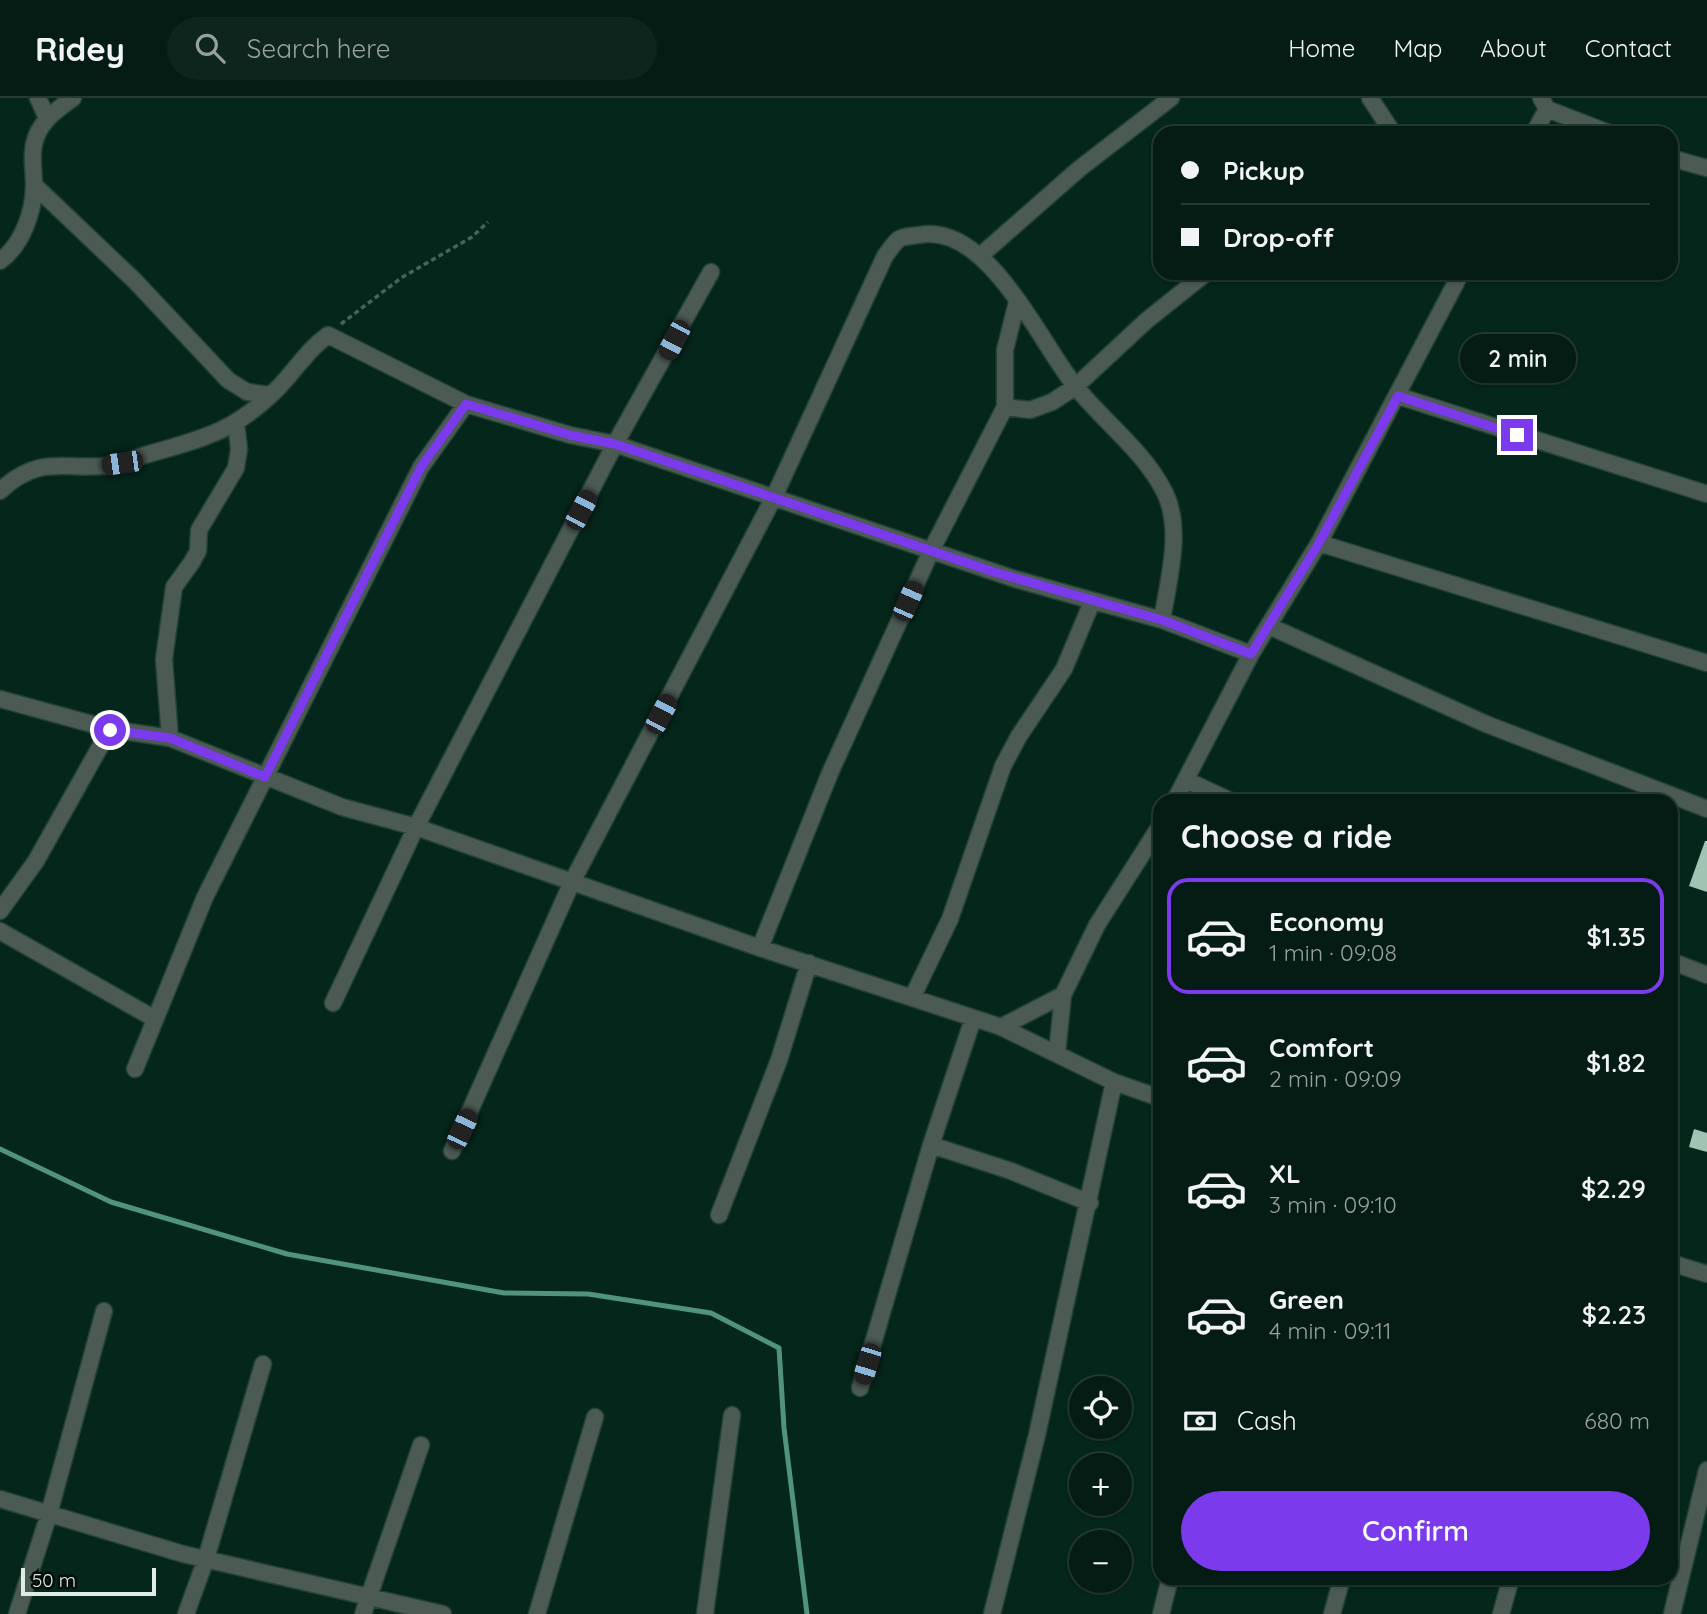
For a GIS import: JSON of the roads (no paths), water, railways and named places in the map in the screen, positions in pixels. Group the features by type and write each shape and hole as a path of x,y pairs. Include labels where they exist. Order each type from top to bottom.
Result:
{"street":[{"path":"38,98 47,118"},
{"path":"0,261 12,252 22,235 34,185 31,162 36,136 47,118 73,98"},
{"path":"981,256 1079,169 1171,98"},
{"path":"1370,98 1388,126"},
{"path":"1536,126 1544,103 1594,126"},
{"path":"1678,160 1707,168"},
{"path":"34,185 135,281 228,380 247,392 270,395"},
{"path":"452,1151 572,882 774,497 885,256 899,239 929,233 959,239 981,256 1017,302 1075,387 1147,466 1166,495 1173,527 1162,620"},
{"path":"333,1003 416,827 615,444 711,272"},
{"path":"1005,407 1030,410 1052,402 1075,387 1146,321 1197,280"},
{"path":"1178,794 1251,654 1319,543 1457,280"},
{"path":"760,948 830,774 931,551 1005,407 1005,350 1017,302"},
{"path":"0,491 30,469 46,465 100,467 203,440 236,423 270,395 312,346 328,335 466,404 570,435 615,444 931,551 1092,602 1162,620 1251,654"},
{"path":"1398,396 1707,494"},
{"path":"135,1069 205,897 421,467 466,404"},
{"path":"170,738 164,659 173,587 198,551 199,530 236,468 239,449 236,423"},
{"path":"1319,543 1707,663"},
{"path":"912,998 950,919 1003,766 1018,736 1064,669 1092,602"},
{"path":"1269,626 1486,724 1668,794"},
{"path":"0,699 110,730 170,738 342,807 416,827 760,948 1001,1027 1114,1082 1153,1096"},
{"path":"0,911 36,861 110,730"},
{"path":"1186,779 1217,794"},
{"path":"1678,798 1707,809"},
{"path":"1057,1053 1063,995 1097,925 1153,837"},
{"path":"0,931 155,1019"},
{"path":"719,1215 779,1060 809,963"},
{"path":"1678,964 1707,975"},
{"path":"1001,1027 1063,995"},
{"path":"860,1388 931,1146 972,1019"},
{"path":"992,1614 1090,1203 1114,1082"},
{"path":"931,1146 1011,1171 1090,1203"},
{"path":"1678,1265 1707,1274"},
{"path":"17,1614 50,1514 104,1311"},
{"path":"186,1614 206,1559 263,1364"},
{"path":"705,1614 732,1415"},
{"path":"537,1614 595,1417"},
{"path":"363,1614 421,1445"},
{"path":"1672,1614 1707,1470"},
{"path":"0,1499 206,1559 443,1614"},
{"path":"1161,1614 1168,1585"},
{"path":"1332,1614 1340,1585"},
{"path":"1501,1614 1509,1585"}],"waterway":[{"path":"0,1149 111,1202 287,1254 504,1293 588,1294 711,1313 779,1348 784,1428 807,1614"}]}
